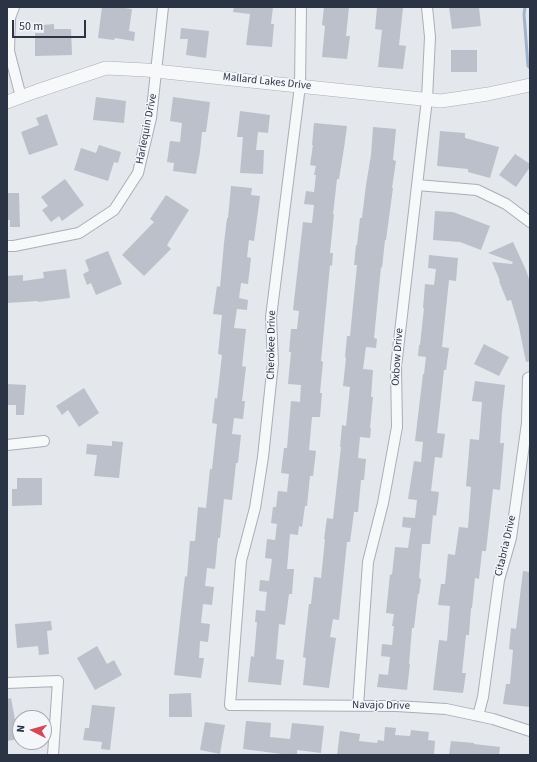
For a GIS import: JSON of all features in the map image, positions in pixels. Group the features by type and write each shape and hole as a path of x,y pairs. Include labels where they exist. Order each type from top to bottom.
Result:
{"street":[{"path":"14,7 10,18 9,51 21,97"},
{"name":"Harlequin Drive","path":"7,246 14,246 79,233 114,210 138,173 152,118 163,7"},
{"name":"Cherokee Drive","path":"230,705 241,560 255,508 263,458 273,364 271,317 300,86 301,7"},
{"name":"Oxbow Drive","path":"358,706 368,562 383,503 397,427 396,368 427,99 430,37 427,7"},
{"name":"Mallard Lakes Drive","path":"7,102 106,68 157,71 441,101 530,86"},
{"path":"417,185 477,190 506,204 530,222"},
{"name":"Citabria Drive","path":"478,716 483,697 499,580 510,538 527,423 528,378 530,378"},
{"path":"7,445 44,441"},
{"path":"7,683 58,681 53,755"},
{"name":"Navajo Drive","path":"230,705 396,706 446,709 493,719 530,731"}],"building":[{"path":"102,7 132,9 129,31 135,32 134,41 115,38 114,40 98,38"},
{"path":"234,7 273,7 271,24 274,24 272,47 246,45 250,14 233,12"},
{"path":"324,7 349,7 346,36 350,36 347,59 322,57 325,26 322,25"},
{"path":"377,7 403,8 399,45 406,46 403,69 378,67 382,30 375,29"},
{"path":"449,7 479,7 481,26 452,29"},
{"path":"54,24 54,29 71,29 72,55 35,56 35,33 44,33 43,25"},
{"path":"181,28 209,31 206,58 186,55 188,39 180,39"},
{"path":"451,50 477,50 477,72 451,72"},
{"path":"96,97 126,101 124,123 93,120"},
{"path":"173,97 210,102 206,132 202,132 196,174 173,171 174,163 167,162 170,141 180,142 182,123 170,121"},
{"path":"240,111 270,115 268,133 258,132 256,150 264,150 263,174 240,173 243,137 237,137"},
{"path":"47,114 58,145 29,155 21,132 39,125 36,118"},
{"path":"314,123 347,126 339,179 337,179 333,214 330,253 333,253 332,266 330,265 321,361 323,362 320,393 322,393 320,417 312,417 309,450 316,451 313,476 310,476 307,506 305,506 302,527 299,526 298,535 290,534 287,569 294,569 292,594 289,594 285,625 279,624 276,659 284,660 281,685 248,682 251,656 254,657 257,622 255,622 256,610 265,611 267,592 259,591 260,580 269,581 272,559 265,558 267,539 275,540 277,524 271,523 273,507 276,507 278,491 287,492 289,474 281,473 284,448 287,448 291,401 300,402 301,385 288,384 291,352 289,352 291,329 297,329 299,311 293,310 303,222 312,223 314,205 304,204 306,191 314,192 316,175 314,175 316,166 310,165"},
{"path":"373,127 396,129 393,160 396,161 382,268 381,267 374,338 377,339 376,348 366,347 363,369 373,370 370,438 360,437 358,458 366,459 364,480 361,480 358,512 354,512 350,542 347,542 339,620 333,619 330,637 336,638 329,688 303,685 306,658 303,657 309,604 311,604 314,577 321,578 327,518 333,519 342,425 346,426 350,387 343,386 345,357 347,336 350,336 357,265 354,265 356,245 360,218 362,218 371,155"},
{"path":"440,131 465,133 465,138 499,147 490,178 468,172 468,169 437,166"},
{"path":"99,145 121,152 118,163 114,162 108,181 74,170 81,148 96,153"},
{"path":"515,154 530,164 530,167 516,187 499,175"},
{"path":"65,179 84,205 62,221 59,216 51,222 42,210 48,206 41,197"},
{"path":"231,186 252,188 251,195 260,196 254,241 249,240 247,257 251,258 248,284 241,283 239,298 248,300 247,310 237,309 234,328 246,329 242,366 246,367 242,401 245,401 243,419 234,418 232,434 241,435 238,463 236,463 232,500 224,499 215,569 207,568 205,586 214,587 212,605 203,604 201,623 210,624 208,642 200,641 199,658 204,658 201,678 174,675 185,576 187,577 190,541 195,541 198,507 206,508 210,469 212,469 217,424 212,423 215,398 217,399 222,355 218,354 222,315 213,314 217,286 220,287"},
{"path":"7,193 19,193 20,227 10,227 10,220 7,220"},
{"path":"166,195 189,210 167,245 171,249 144,276 122,255 154,222 150,219"},
{"path":"435,211 453,212 490,226 481,250 460,242 433,240"},
{"path":"513,242 530,282 530,361 526,362 519,327 511,300 507,301 492,262 512,264 513,262 488,253"},
{"path":"108,251 122,284 96,295 91,283 87,285 83,274 89,271 85,260"},
{"path":"429,255 458,258 456,281 449,280 442,347 449,348 446,370 444,370 437,433 445,434 442,458 435,457 431,491 439,492 436,516 433,515 430,544 422,544 419,578 421,579 414,628 412,628 407,690 377,687 379,674 388,675 390,657 381,656 382,644 392,645 394,626 392,626 394,614 386,613 390,574 392,575 395,547 408,548 411,528 402,527 403,517 415,518 417,500 408,499 414,461 421,462 423,442 415,441 426,357 418,356 424,308 425,284 434,285 436,269 428,268"},
{"path":"66,269 70,298 38,302 7,303 7,276 23,275 23,281 44,278 43,272"},
{"path":"484,344 509,357 499,376 474,364"},
{"path":"475,381 505,385 500,443 504,443 500,490 493,489 486,551 482,551 479,579 475,578 469,635 466,635 462,673 466,673 463,693 433,690 439,640 447,641 450,606 438,605 441,584 445,584 448,554 455,555 459,527 468,528 471,487 466,486 470,439 479,440 482,402 472,401"},
{"path":"7,384 26,385 24,415 16,415 16,405 7,405"},
{"path":"84,388 99,413 79,427 68,410 62,415 56,406"},
{"path":"112,441 123,442 119,478 94,476 97,455 86,454 87,444 112,446"},
{"path":"17,478 42,478 42,505 12,506 12,489 17,489"},
{"path":"523,571 530,572 530,707 503,704 506,684 510,684 513,650 509,649 511,628 516,629"},
{"path":"51,621 52,630 47,631 49,654 39,655 38,646 17,648 15,624"},
{"path":"97,646 107,664 114,660 122,675 95,690 77,658"},
{"path":"191,693 192,717 169,717 169,694"},
{"path":"11,698 13,710 12,710 12,740 7,741 7,699"},
{"path":"92,705 115,707 110,750 101,749 102,742 83,740 85,728 89,728"},
{"path":"246,721 271,723 270,737 290,739 292,723 324,726 321,753 297,750 297,755 282,755 243,749"},
{"path":"205,722 225,725 220,754 200,750"},
{"path":"385,727 396,728 395,735 410,736 411,730 429,732 428,740 435,741 434,755 337,755 340,731 360,734 359,741 377,743 378,740 384,741"},
{"path":"451,741 500,747 499,755 449,755"}],"waterway":[{"path":"525,7 524,14 528,66 530,68"}]}
